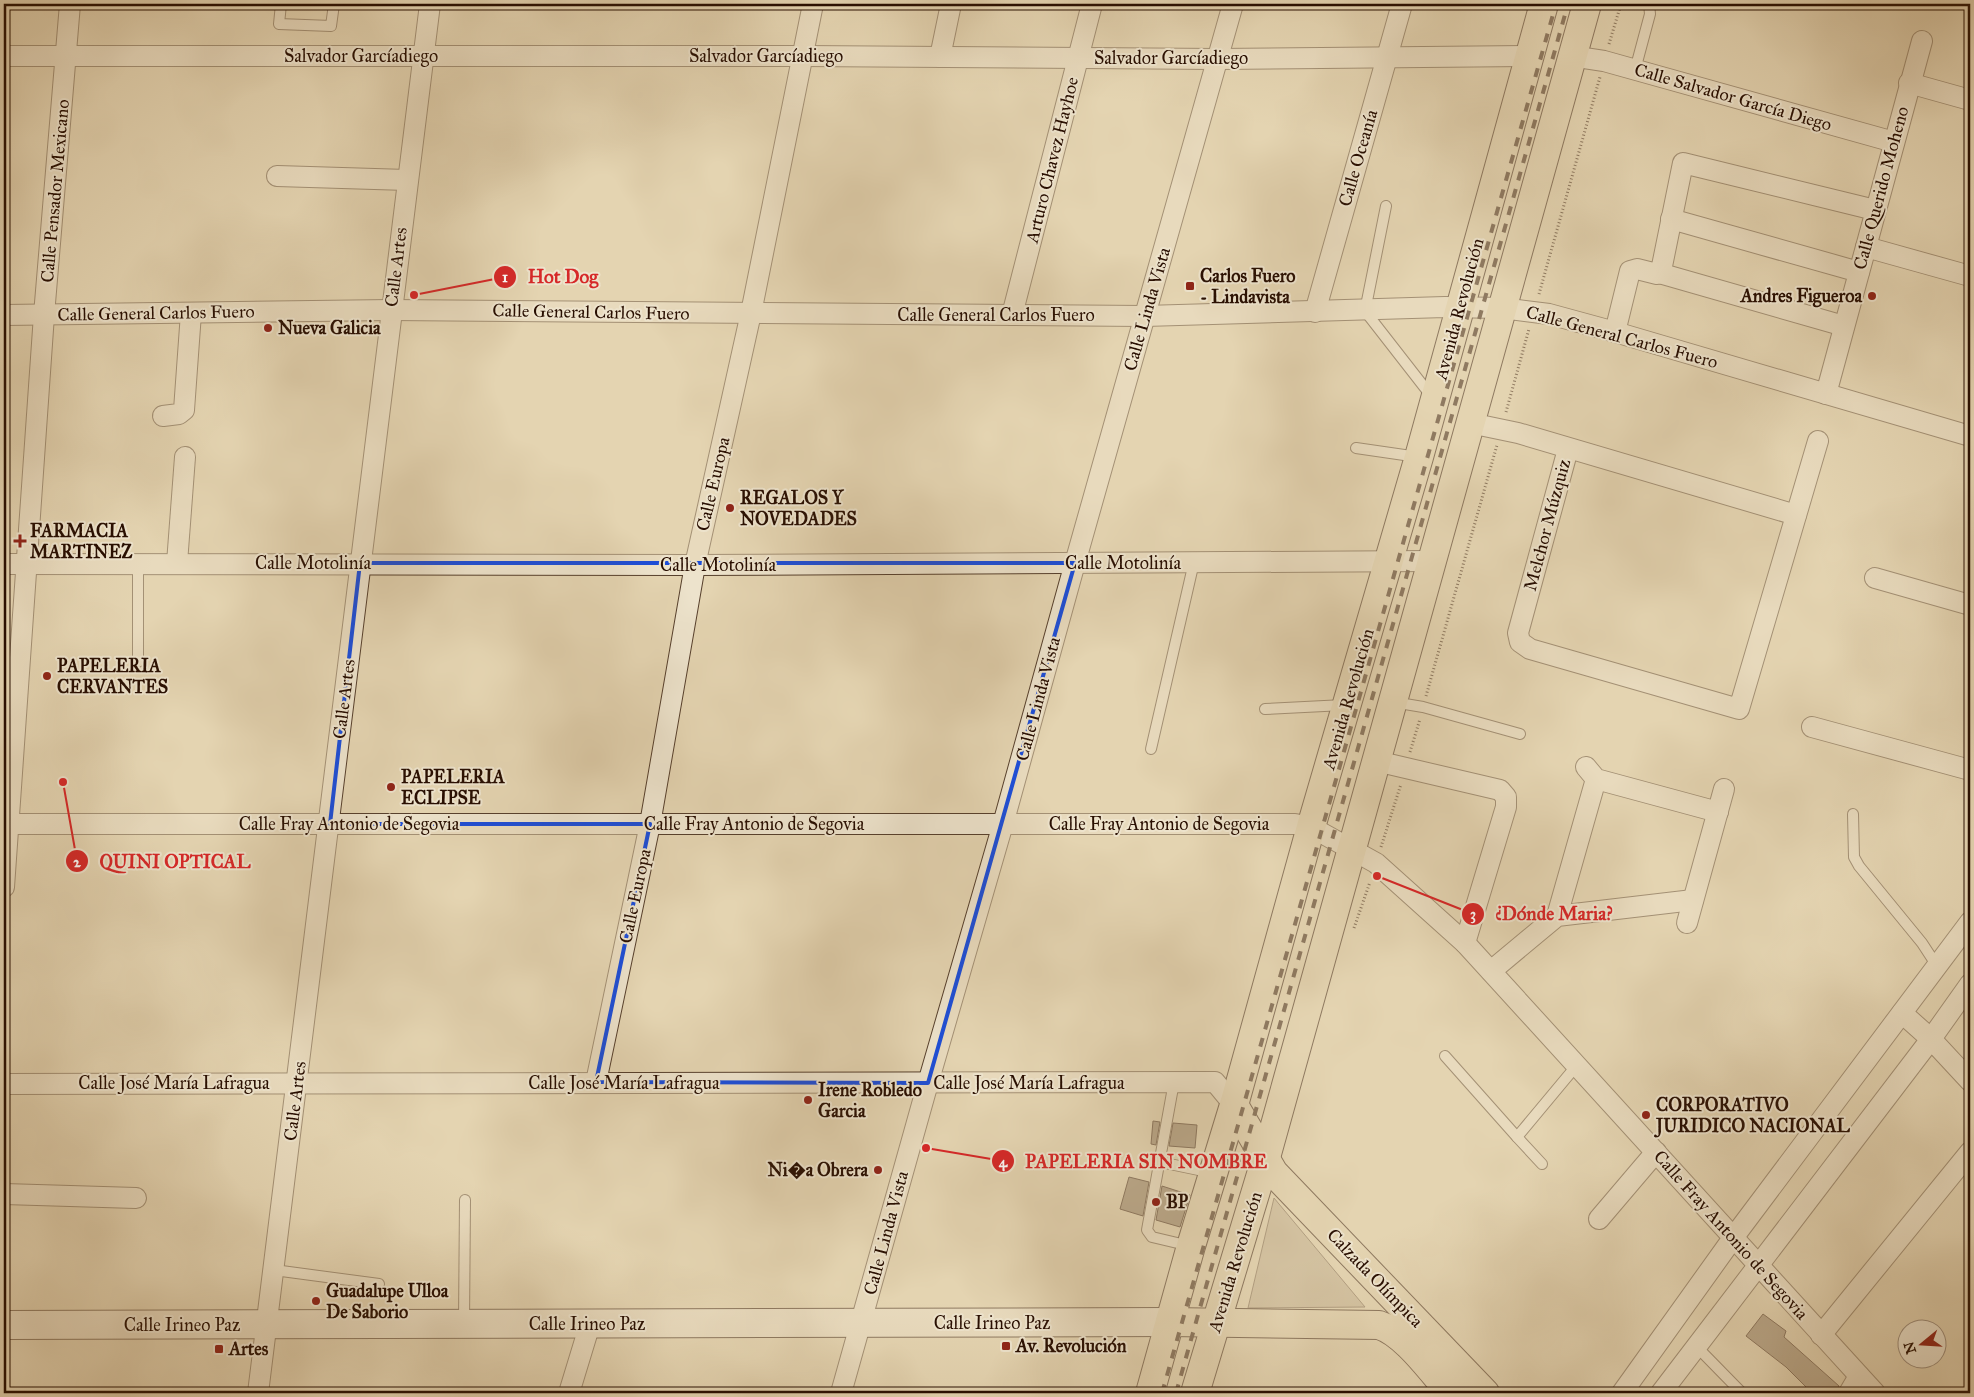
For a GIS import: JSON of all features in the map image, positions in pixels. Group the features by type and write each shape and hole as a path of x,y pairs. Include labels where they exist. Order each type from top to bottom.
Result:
{"main road":[{"name":"Avenida Revolución","path":"1150,1393 1191,1246 1234,1105 1311,827 1419,457 1544,4"},
{"name":"Avenida Revolución","path":"1195,1393 1265,1162 1391,702 1587,4"},
{"name":"Calzada Olímpica","path":"1234,1105 1265,1162 1274,1173 1485,1393"},
{"name":"Calzada Olímpica","path":"1170,1322 1379,1325 1390,1328 1402,1339 1451,1393"}],"street":[{"name":"Calle Pensador Mexicano","path":"4,887 6,824 44,315 70,4"},
{"name":"Calle Artes","path":"258,1393 298,1083 360,563 430,4"},
{"name":"Calle Europa","path":"596,1082 650,824 695,565 751,313 813,4"},
{"path":"940,57 951,4"},
{"name":"Arturo Chavez Hayhoe","path":"1012,315 1092,4"},
{"name":"Calle Linda Vista","path":"841,1393 928,1083 1004,824 1075,563 1233,4"},
{"name":"Calle Oceanía","path":"1315,312 1402,4"},
{"name":"Calle Querido Moheno","path":"1826,394 1909,83 1922,42"},
{"name":"Salvador Garcíadiego","path":"4,56 803,56 1218,59 1529,56"},
{"name":"Calle Salvador García Diego","path":"1571,56 1604,61 1894,142"},
{"path":"1909,83 1970,100"},
{"path":"1659,273 1683,163 1875,210"},
{"path":"277,176 407,180"},
{"path":"1671,219 1859,272"},
{"path":"1866,247 1970,276"},
{"path":"1615,332 1630,271 1635,269 1659,273 1844,326"},
{"name":"Calle General Carlos Fuero","path":"4,315 391,310 1144,316 1459,307 1502,308 1534,312 1615,332 1970,436"},
{"path":"163,416 180,414 184,410 191,313"},
{"name":"Melchor Múzquiz","path":"1470,423 1501,429 1568,449 1518,633 1520,642 1530,649 1739,710 1796,514"},
{"path":"1568,449 1796,514 1818,441"},
{"path":"177,564 185,457"},
{"name":"Calle Motolinía","path":"4,564 360,563 695,565 1432,561"},
{"path":"1875,578 1970,605"},
{"path":"1812,727 1970,770"},
{"path":"1376,761 1406,766 1500,790 1506,797 1506,807 1465,943"},
{"path":"1556,916 1591,773 1718,812"},
{"path":"1687,923 1724,789"},
{"name":"Calle Fray Antonio de Segovia","path":"6,824 1295,824 1311,827 1351,851 1376,863 1465,943 1821,1335 1854,1385 1874,1393"},
{"path":"1491,971 1556,916 1693,900"},
{"path":"1622,1393 1733,1238 1970,922"},
{"path":"1661,1393 1757,1264 1932,1039 1970,984"},
{"path":"1902,1013 1932,1039 1970,1081"},
{"name":"Calle José María Lafragua","path":"4,1084 1215,1082 1234,1105"},
{"path":"1600,1219 1656,1152"},
{"path":"1821,1335 1970,1152"},
{"path":"4,1194 136,1198"},
{"name":"Calle Irineo Paz","path":"4,1325 1170,1322"},
{"path":"568,1393 590,1324"}],"lane":[{"path":"281,4 279,24 330,26 334,4"},
{"path":"1635,70 1650,14 1649,4"},
{"path":"1386,206 1366,311 1434,400"},
{"path":"1356,448 1419,457"},
{"path":"1152,749 1194,562"},
{"path":"138,564 138,662"},
{"path":"1391,702 1423,708 1520,734"},
{"path":"1265,709 1347,705"},
{"path":"1853,814 1854,857 1859,866 1922,943 1937,966"},
{"path":"1444,1056 1542,1164"},
{"path":"1517,1137 1576,1064"},
{"path":"1174,1082 1147,1233 1152,1237 1191,1246"},
{"path":"1160,1162 1214,1173"},
{"path":"464,1324 466,1200"},
{"path":"274,1270 378,1284"},
{"path":"1696,1346 1742,1393"}],"path":[{"path":"1376,863 1423,708 1621,4"}],"highlighted area":[{"path":"360,563 1075,563 928,1083 596,1082 650,824 330,824"}],"shaded area":[{"path":"1274,1198 1365,1307 1248,1308"}],"building":[{"path":"1153,1121 1160,1122 1156,1145 1151,1144"},
{"path":"1173,1123 1197,1125 1195,1148 1169,1146"},
{"path":"1129,1177 1149,1182 1143,1216 1120,1209"},
{"path":"1162,1186 1190,1195 1180,1227 1156,1220"},
{"path":"1763,1314 1786,1331 1784,1337 1839,1386 1837,1393 1812,1393 1786,1367 1746,1336"}],"railway":[{"path":"1162,1393 1556,4"},
{"path":"1176,1393 1568,4"}],"place":[{"name":"Carlos Fuero - Lindavista","path":"1190,286"},
{"name":"Hot Dog","path":"414,295"},
{"name":"Andres Figueroa","path":"1872,296"},
{"name":"Nueva Galicia","path":"268,328"},
{"name":"REGALOS Y NOVEDADES","path":"730,508"},
{"name":"FARMACIA MARTINEZ","path":"20,541"},
{"name":"PAPELERIA CERVANTES","path":"47,676"},
{"name":"QUINI OPTICAL","path":"63,782"},
{"name":"PAPELERIA ECLIPSE","path":"391,787"},
{"name":"¿Dónde Maria?","path":"1377,876"},
{"name":"Irene Robledo Garcia","path":"808,1100"},
{"name":"CORPORATIVO JURIDICO NACIONAL","path":"1646,1115"},
{"name":"PAPELERIA SIN NOMBRE","path":"926,1148"},
{"name":"Ni�a Obrera","path":"878,1170"},
{"name":"BP","path":"1156,1202"},
{"name":"Guadalupe Ulloa De Saborio","path":"316,1301"},
{"name":"Av. Revolución","path":"1006,1346"},
{"name":"Artes","path":"219,1349"}]}
